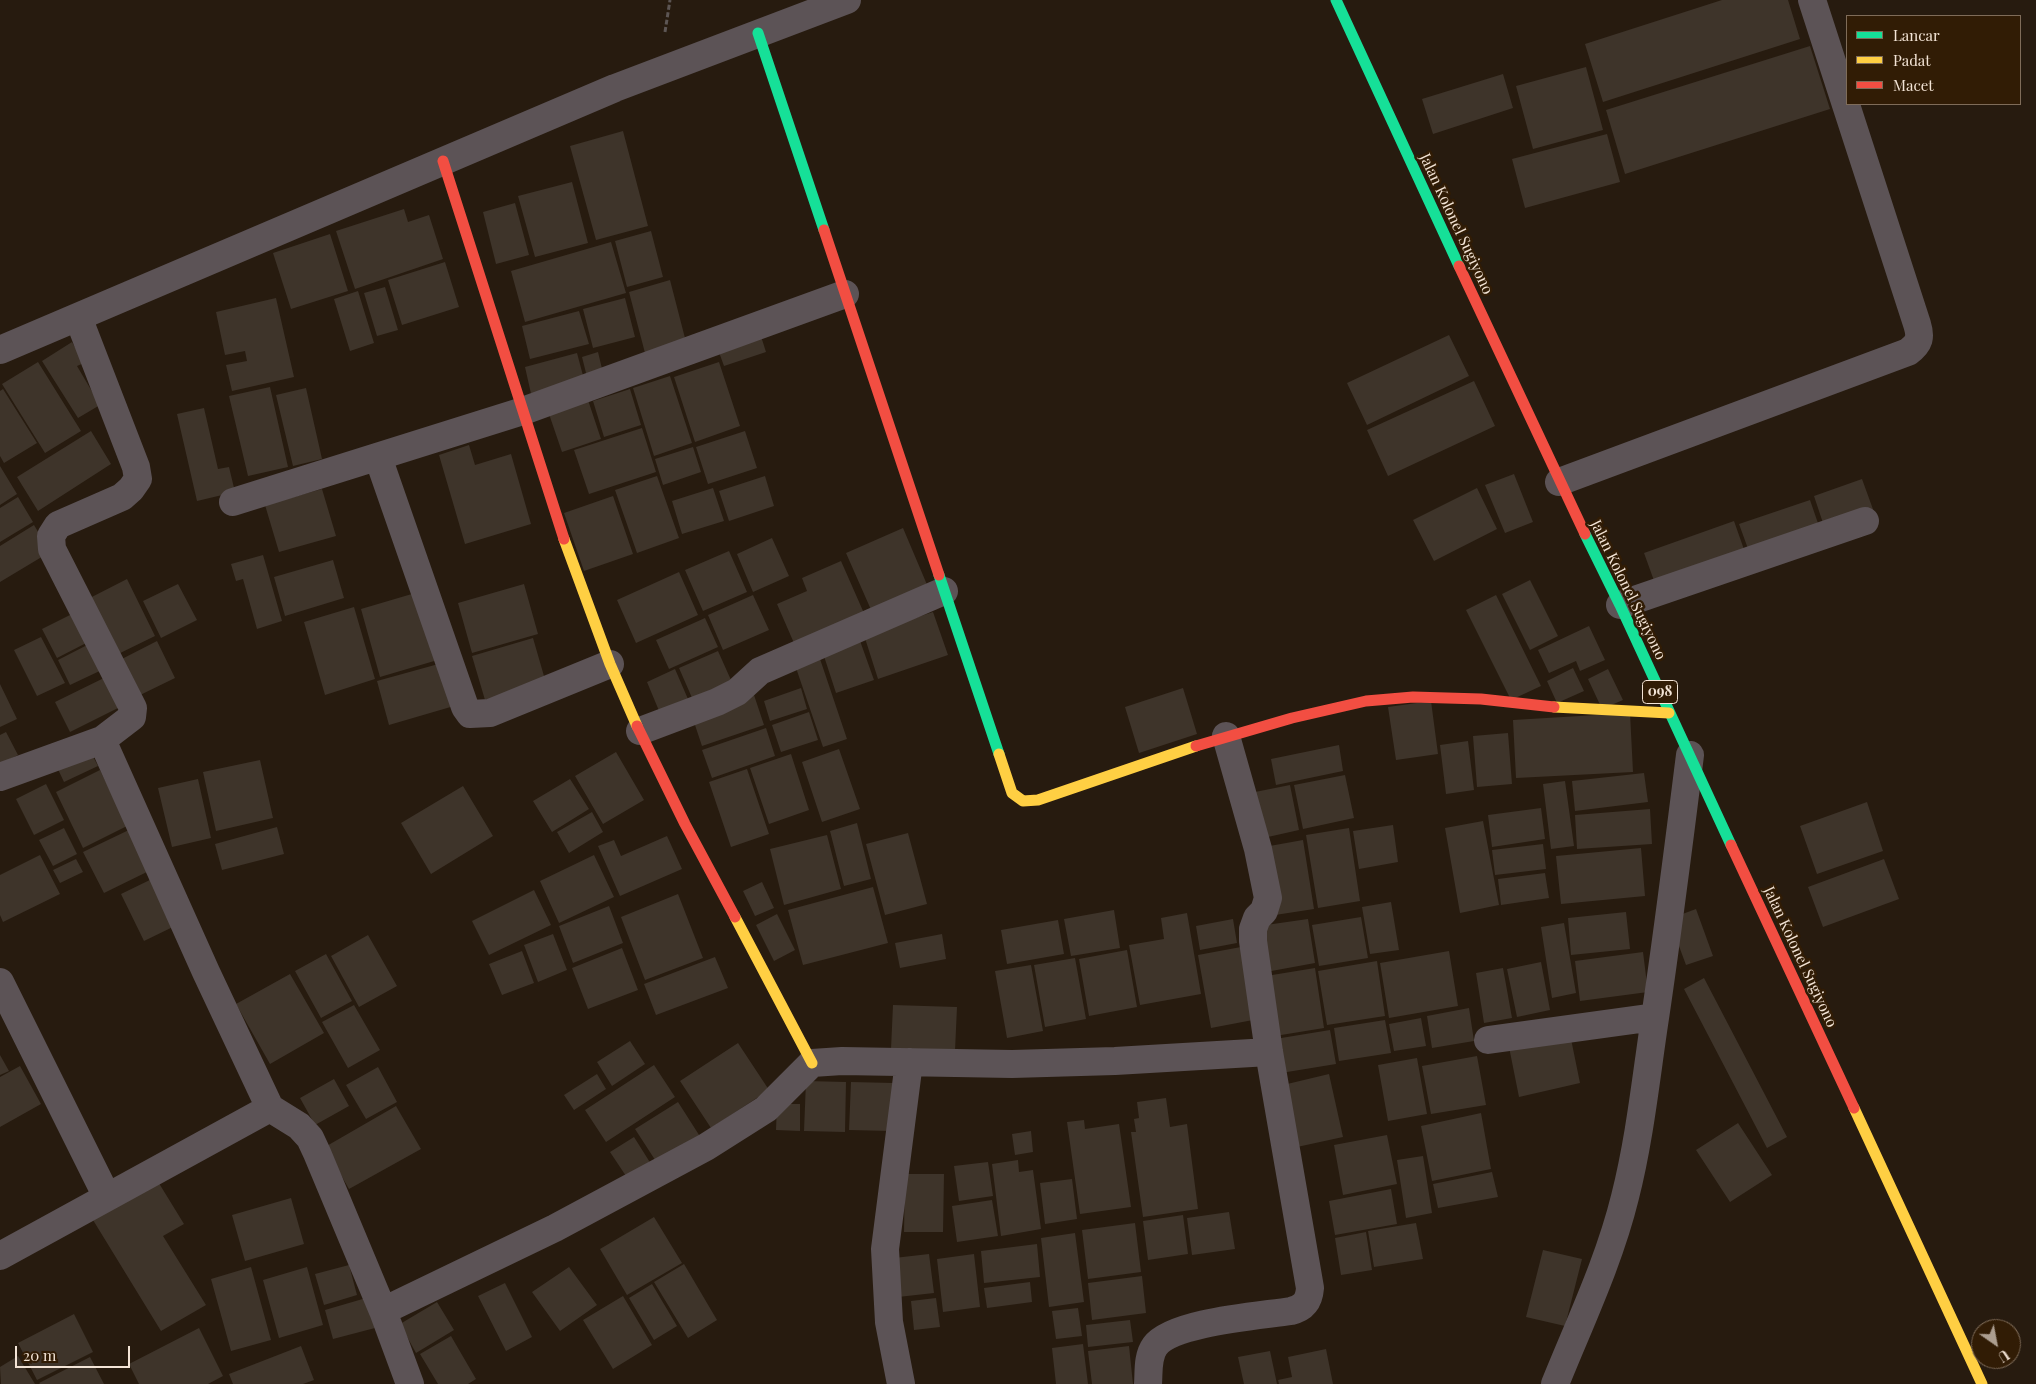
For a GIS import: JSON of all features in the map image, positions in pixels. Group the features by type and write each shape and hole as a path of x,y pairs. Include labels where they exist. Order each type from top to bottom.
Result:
{"street":[{"path":"0,350 615,88 847,0"},
{"name":"Jalan Kolonel Sugiyono","path":"1336,0 1559,482 1620,605 1982,1384"},
{"path":"1812,0 1846,105"},
{"path":"758,34 1012,793 1023,801 1054,796 1128,768 1226,736 1366,701 1413,697 1481,700 1571,710 1670,714"},
{"path":"1559,482 1908,352 1919,342 1920,335 1917,324 1846,105"},
{"path":"443,161 572,563 610,664 685,824 812,1063"},
{"path":"233,502 523,411 845,294"},
{"path":"0,777 102,740 132,717 133,708 52,549 51,536 58,525 122,497 138,479 136,467 78,317"},
{"path":"378,457 465,707 470,714 490,713 610,664"},
{"path":"1620,605 1865,521"},
{"path":"640,731 717,702 737,692 760,671 944,591"},
{"path":"1148,1384 1150,1356 1155,1346 1166,1335 1186,1327 1291,1312 1300,1309 1309,1298 1308,1278 1252,941 1253,929 1257,918 1264,912 1268,898 1258,850 1226,736"},
{"path":"102,740 206,972 270,1108 299,1126 310,1138 383,1312 410,1384"},
{"path":"1554,1384 1592,1296 1615,1234 1626,1196 1645,1096 1690,755"},
{"path":"0,982 107,1197"},
{"path":"1488,1040 1655,1017"},
{"path":"383,1312 555,1228 706,1147 766,1110 812,1063 1012,1064 1115,1061 1269,1052"},
{"path":"901,1384 889,1322 885,1249 909,1062"},
{"path":"0,1256 270,1108"}],"building":[{"path":"1722,0 1788,0 1800,39 1603,102 1585,44"},
{"path":"1810,46 1830,109 1625,174 1606,110"},
{"path":"1586,67 1603,130 1533,149 1516,86"},
{"path":"1503,74 1513,108 1433,134 1422,99"},
{"path":"623,131 648,226 596,240 570,146"},
{"path":"1607,134 1620,182 1525,208 1512,159"},
{"path":"572,182 588,243 535,257 518,196"},
{"path":"515,203 529,255 496,264 483,212"},
{"path":"404,209 408,222 429,215 443,259 355,289 336,231"},
{"path":"651,231 663,277 627,287 615,241"},
{"path":"330,234 348,291 291,309 273,253"},
{"path":"611,242 626,293 525,322 511,271"},
{"path":"445,262 459,307 402,325 388,280"},
{"path":"670,280 686,342 645,353 629,292"},
{"path":"385,287 398,330 377,336 364,293"},
{"path":"358,291 374,343 350,351 334,299"},
{"path":"276,298 294,377 232,391 226,365 247,361 245,351 225,355 216,312"},
{"path":"625,298 635,337 593,348 583,309"},
{"path":"579,311 589,344 530,359 522,326"},
{"path":"759,330 766,352 724,366 716,344"},
{"path":"1449,335 1469,376 1367,425 1347,383"},
{"path":"72,342 84,363 77,366 100,405 78,418 42,361"},
{"path":"598,352 604,377 588,381 582,357"},
{"path":"577,353 585,383 532,398 525,367"},
{"path":"38,362 81,431 45,453 2,384"},
{"path":"719,362 740,426 695,442 674,377"},
{"path":"670,376 692,443 654,456 633,388"},
{"path":"1474,381 1495,426 1388,476 1367,430"},
{"path":"270,387 288,467 248,476 229,396"},
{"path":"306,388 322,459 293,466 276,395"},
{"path":"3,389 37,443 4,463 0,456 0,391"},
{"path":"630,389 641,425 604,437 593,401"},
{"path":"588,400 601,439 562,452 549,414"},
{"path":"204,408 218,469 229,467 235,492 197,501 177,414"},
{"path":"642,428 656,472 589,494 574,450"},
{"path":"91,431 111,464 38,511 17,477"},
{"path":"745,431 757,468 708,484 696,447"},
{"path":"469,445 475,465 511,454 531,524 465,544 439,455"},
{"path":"693,447 701,472 663,485 655,459"},
{"path":"0,466 17,494 0,505"},
{"path":"1514,474 1533,522 1505,533 1485,485"},
{"path":"657,476 679,538 637,553 615,490"},
{"path":"765,476 774,506 729,521 719,491"},
{"path":"1862,479 1874,512 1825,529 1814,496"},
{"path":"713,488 724,521 682,534 672,501"},
{"path":"1477,488 1497,529 1434,561 1413,520"},
{"path":"322,489 336,536 279,552 265,505"},
{"path":"613,496 633,554 584,571 564,513"},
{"path":"18,497 33,522 0,542 0,508"},
{"path":"1810,500 1821,532 1751,557 1739,524"},
{"path":"1734,521 1747,558 1657,589 1644,553"},
{"path":"34,525 50,552 0,582 0,546"},
{"path":"903,528 928,587 872,612 846,553"},
{"path":"772,538 789,576 753,592 737,554"},
{"path":"729,551 747,592 703,611 685,570"},
{"path":"263,555 282,621 257,629 243,579 236,581 231,564"},
{"path":"333,560 344,598 285,616 274,577"},
{"path":"841,561 867,620 797,650 777,604 807,591 802,578"},
{"path":"679,572 698,615 636,643 617,600"},
{"path":"127,579 155,636 110,658 82,602"},
{"path":"1530,580 1558,636 1530,650 1502,594"},
{"path":"178,584 197,620 161,638 143,601"},
{"path":"524,584 538,634 472,653 458,603"},
{"path":"422,591 441,659 380,677 361,609"},
{"path":"753,595 769,630 723,650 708,615"},
{"path":"1496,595 1541,686 1511,700 1466,610"},
{"path":"354,607 375,679 325,695 304,622"},
{"path":"80,610 94,639 57,658 42,629"},
{"path":"933,612 948,655 878,679 864,635"},
{"path":"705,618 718,647 669,669 656,640"},
{"path":"1589,626 1605,660 1580,671 1576,661 1549,673 1538,650"},
{"path":"41,637 65,683 37,696 14,650"},
{"path":"533,638 546,683 485,700 472,656"},
{"path":"859,638 874,680 836,693 822,650"},
{"path":"157,641 175,678 134,698 116,662"},
{"path":"93,642 106,668 70,685 58,660"},
{"path":"718,651 735,689 696,707 679,668"},
{"path":"818,653 847,739 823,747 794,662"},
{"path":"442,663 454,706 389,725 377,681"},
{"path":"1573,668 1584,691 1557,703 1547,681"},
{"path":"675,669 691,706 662,718 647,682"},
{"path":"1608,669 1623,700 1602,709 1588,679"},
{"path":"110,675 124,705 70,732 55,702"},
{"path":"0,684 17,719 0,727"},
{"path":"801,688 807,709 770,721 764,701"},
{"path":"1183,688 1197,734 1139,753 1125,707"},
{"path":"754,695 764,725 702,746 692,716"},
{"path":"1431,701 1438,754 1396,760 1388,707"},
{"path":"809,712 818,740 781,752 772,725"},
{"path":"1630,713 1633,772 1516,778 1513,720"},
{"path":"766,728 775,756 712,778 702,750"},
{"path":"6,732 18,755 0,764 0,735"},
{"path":"1508,733 1512,784 1477,787 1473,736"},
{"path":"1468,741 1474,790 1446,794 1440,745"},
{"path":"1339,745 1343,771 1276,785 1271,759"},
{"path":"88,747 98,766 64,782 55,763"},
{"path":"839,749 860,809 822,822 802,762"},
{"path":"616,752 644,800 603,824 575,776"},
{"path":"791,754 809,810 769,824 750,768"},
{"path":"260,760 273,818 216,831 203,772"},
{"path":"747,769 769,834 731,847 709,782"},
{"path":"100,770 127,826 83,848 56,792"},
{"path":"1644,773 1648,802 1575,811 1572,781"},
{"path":"1345,775 1354,818 1303,829 1294,785"},
{"path":"198,779 211,838 172,847 158,788"},
{"path":"570,779 589,809 552,832 533,801"},
{"path":"1565,781 1574,846 1551,849 1543,784"},
{"path":"46,784 64,820 34,835 16,799"},
{"path":"1290,785 1299,830 1259,839 1250,793"},
{"path":"463,786 493,836 431,874 401,823"},
{"path":"1867,802 1883,851 1817,874 1800,826"},
{"path":"1541,808 1545,839 1492,847 1488,815"},
{"path":"1650,809 1652,844 1577,849 1575,815"},
{"path":"592,812 603,832 569,853 557,832"},
{"path":"1483,821 1499,905 1460,913 1445,828"},
{"path":"857,823 871,879 844,886 830,831"},
{"path":"1393,825 1398,862 1359,869 1353,831"},
{"path":"277,827 284,854 222,870 215,844"},
{"path":"64,828 77,854 53,866 39,840"},
{"path":"133,828 153,869 104,893 83,852"},
{"path":"1349,828 1360,901 1318,908 1306,835"},
{"path":"908,833 927,904 885,915 866,844"},
{"path":"827,835 841,889 784,905 770,849"},
{"path":"667,836 682,869 620,896 598,846 614,840 621,856"},
{"path":"1303,840 1314,909 1275,915 1264,847"},
{"path":"1543,844 1546,869 1495,875 1492,850"},
{"path":"1641,848 1645,896 1561,904 1556,856"},
{"path":"40,855 60,894 3,922 0,915 0,875"},
{"path":"594,855 614,897 559,923 540,881"},
{"path":"76,859 83,872 60,883 53,870"},
{"path":"1884,859 1899,899 1823,927 1808,887"},
{"path":"1545,873 1549,898 1501,905 1498,879"},
{"path":"156,877 179,924 144,941 121,894"},
{"path":"762,882 774,908 755,916 743,891"},
{"path":"873,887 888,943 803,965 788,910"},
{"path":"534,890 551,925 489,955 472,921"},
{"path":"678,894 703,958 645,980 621,917"},
{"path":"1391,902 1399,950 1370,954 1362,907"},
{"path":"609,906 623,943 573,963 559,926"},
{"path":"1696,909 1713,956 1686,965 1669,919"},
{"path":"1114,910 1120,948 1071,956 1064,919"},
{"path":"1626,912 1630,949 1571,955 1568,918"},
{"path":"1187,913 1201,994 1140,1005 1129,945 1164,939 1161,918"},
{"path":"777,914 795,950 774,961 756,925"},
{"path":"1361,917 1368,958 1319,966 1312,925"},
{"path":"1233,919 1237,943 1200,950 1196,926"},
{"path":"1308,919 1315,963 1266,972 1259,926"},
{"path":"1058,920 1064,954 1007,964 1001,930"},
{"path":"1564,923 1576,993 1552,998 1541,927"},
{"path":"553,934 567,970 538,982 524,945"},
{"path":"942,934 946,959 900,968 895,943"},
{"path":"368,935 397,986 359,1007 331,956"},
{"path":"1241,947 1253,1020 1211,1028 1198,955"},
{"path":"622,948 638,990 588,1009 572,968"},
{"path":"1127,950 1137,1007 1089,1016 1079,959"},
{"path":"522,951 534,983 502,995 489,964"},
{"path":"1449,951 1458,1006 1389,1018 1380,963"},
{"path":"1643,952 1648,992 1580,1001 1575,961"},
{"path":"326,954 352,1001 321,1018 295,971"},
{"path":"715,957 728,988 656,1015 644,984"},
{"path":"1075,958 1086,1019 1045,1027 1034,965"},
{"path":"1377,961 1385,1016 1327,1025 1318,971"},
{"path":"1541,962 1550,1010 1517,1017 1507,969"},
{"path":"1031,965 1043,1031 1007,1038 995,971"},
{"path":"1315,968 1324,1028 1275,1036 1266,976"},
{"path":"1503,968 1512,1018 1484,1023 1476,973"},
{"path":"290,974 324,1033 270,1064 236,1004"},
{"path":"1704,978 1787,1137 1767,1148 1684,989"},
{"path":"354,1005 380,1050 348,1068 322,1022"},
{"path":"893,1005 957,1007 955,1051 891,1049"},
{"path":"1469,1008 1474,1041 1432,1048 1427,1016"},
{"path":"1421,1018 1426,1046 1394,1051 1389,1024"},
{"path":"1385,1020 1391,1053 1339,1061 1334,1028"},
{"path":"1330,1030 1336,1064 1281,1073 1275,1039"},
{"path":"1570,1034 1580,1083 1519,1097 1509,1047"},
{"path":"630,1041 645,1064 612,1086 597,1062"},
{"path":"738,1043 769,1090 711,1128 680,1081"},
{"path":"0,1055 9,1071 0,1075"},
{"path":"1477,1056 1486,1105 1431,1114 1422,1066"},
{"path":"1417,1058 1427,1114 1388,1121 1378,1065"},
{"path":"654,1065 675,1097 606,1142 585,1110"},
{"path":"20,1066 41,1104 0,1127 0,1077"},
{"path":"378,1067 397,1102 366,1119 346,1085"},
{"path":"597,1074 606,1089 574,1110 564,1095"},
{"path":"1329,1074 1343,1137 1297,1147 1283,1085"},
{"path":"334,1079 349,1106 315,1125 300,1098"},
{"path":"806,1081 846,1082 845,1132 804,1131"},
{"path":"851,1082 893,1083 891,1131 849,1130"},
{"path":"1166,1098 1170,1127 1187,1124 1198,1209 1143,1217 1131,1132 1136,1132 1134,1119 1139,1118 1137,1102"},
{"path":"678,1102 701,1138 659,1166 635,1129"},
{"path":"777,1104 800,1104 800,1131 776,1130"},
{"path":"396,1106 421,1149 349,1189 325,1147"},
{"path":"1481,1113 1491,1169 1432,1181 1421,1126"},
{"path":"1084,1120 1085,1129 1119,1124 1131,1207 1080,1214 1067,1122"},
{"path":"1738,1123 1772,1175 1730,1202 1696,1150"},
{"path":"1031,1131 1033,1152 1015,1155 1012,1134"},
{"path":"1387,1135 1397,1184 1343,1195 1334,1145"},
{"path":"634,1137 651,1164 628,1179 610,1152"},
{"path":"1423,1156 1432,1213 1406,1218 1397,1160"},
{"path":"1018,1160 1019,1172 1033,1170 1041,1229 1001,1236 992,1164"},
{"path":"988,1162 993,1196 959,1201 954,1166"},
{"path":"1492,1172 1498,1197 1438,1208 1433,1184"},
{"path":"905,1174 944,1174 943,1232 904,1232"},
{"path":"1072,1179 1077,1219 1045,1224 1040,1183"},
{"path":"157,1180 184,1224 163,1236 206,1305 161,1331 93,1220"},
{"path":"1391,1189 1397,1224 1335,1235 1329,1201"},
{"path":"291,1198 304,1244 245,1261 232,1215"},
{"path":"992,1200 998,1236 957,1242 952,1206"},
{"path":"1229,1212 1235,1249 1192,1255 1187,1218"},
{"path":"1183,1215 1188,1254 1148,1260 1143,1221"},
{"path":"654,1217 682,1263 627,1295 600,1249"},
{"path":"1135,1223 1141,1272 1088,1279 1082,1230"},
{"path":"1416,1223 1423,1259 1374,1267 1368,1231"},
{"path":"1366,1232 1372,1270 1341,1275 1335,1238"},
{"path":"1075,1233 1084,1302 1049,1307 1041,1238"},
{"path":"1037,1244 1040,1277 984,1283 981,1251"},
{"path":"1543,1250 1582,1259 1565,1326 1526,1317"},
{"path":"929,1254 934,1293 898,1297 894,1258"},
{"path":"974,1254 980,1307 943,1312 937,1259"},
{"path":"684,1264 717,1320 688,1338 654,1282"},
{"path":"349,1265 357,1295 324,1305 315,1274"},
{"path":"251,1267 271,1340 231,1351 211,1279"},
{"path":"307,1267 323,1325 279,1338 263,1280"},
{"path":"569,1267 597,1305 560,1331 532,1292"},
{"path":"1142,1276 1146,1313 1092,1320 1088,1283"},
{"path":"1030,1282 1032,1302 987,1308 984,1288"},
{"path":"505,1283 532,1337 506,1351 478,1296"},
{"path":"652,1284 677,1326 654,1340 629,1298"},
{"path":"623,1296 652,1345 613,1369 583,1320"},
{"path":"366,1298 375,1328 333,1339 325,1310"},
{"path":"936,1298 940,1327 914,1330 911,1301"},
{"path":"437,1302 454,1330 416,1353 400,1324"},
{"path":"1078,1308 1082,1336 1056,1339 1052,1311"},
{"path":"74,1314 93,1352 37,1380 18,1343"},
{"path":"1130,1320 1133,1342 1088,1347 1086,1325"},
{"path":"199,1328 223,1376 208,1384 139,1384 129,1364"},
{"path":"451,1336 476,1379 468,1384 438,1384 420,1354"},
{"path":"1083,1344 1088,1384 1056,1384 1052,1348"},
{"path":"301,1346 314,1380 303,1384 233,1384 229,1374"},
{"path":"1129,1346 1133,1384 1092,1384 1088,1351"},
{"path":"1326,1349 1333,1384 1279,1384 1278,1380 1292,1377 1288,1357"},
{"path":"1270,1351 1277,1384 1244,1384 1238,1357"},
{"path":"18,1356 35,1384 1,1384 0,1367"},
{"path":"90,1357 104,1384 39,1383"}],"traffic: fast":[{"path":"1336,0 1459,266"},
{"path":"758,33 824,230"},
{"path":"1585,534 1620,605 1731,845"},
{"path":"939,575 999,754"}],"traffic: slow":[{"path":"564,539 610,664 637,726"},
{"path":"1554,707 1669,713"},
{"path":"999,754 1012,793 1023,801 1038,800 1196,746"},
{"path":"735,917 812,1063"},
{"path":"1854,1108 1982,1384"}],"traffic: jam":[{"path":"443,161 564,539"},
{"path":"824,230 939,575"},
{"path":"1459,266 1585,534"},
{"path":"1196,746 1292,718 1366,701 1413,697 1481,699 1554,707"},
{"path":"637,726 685,824 735,917"},
{"path":"1731,845 1854,1108"}]}
